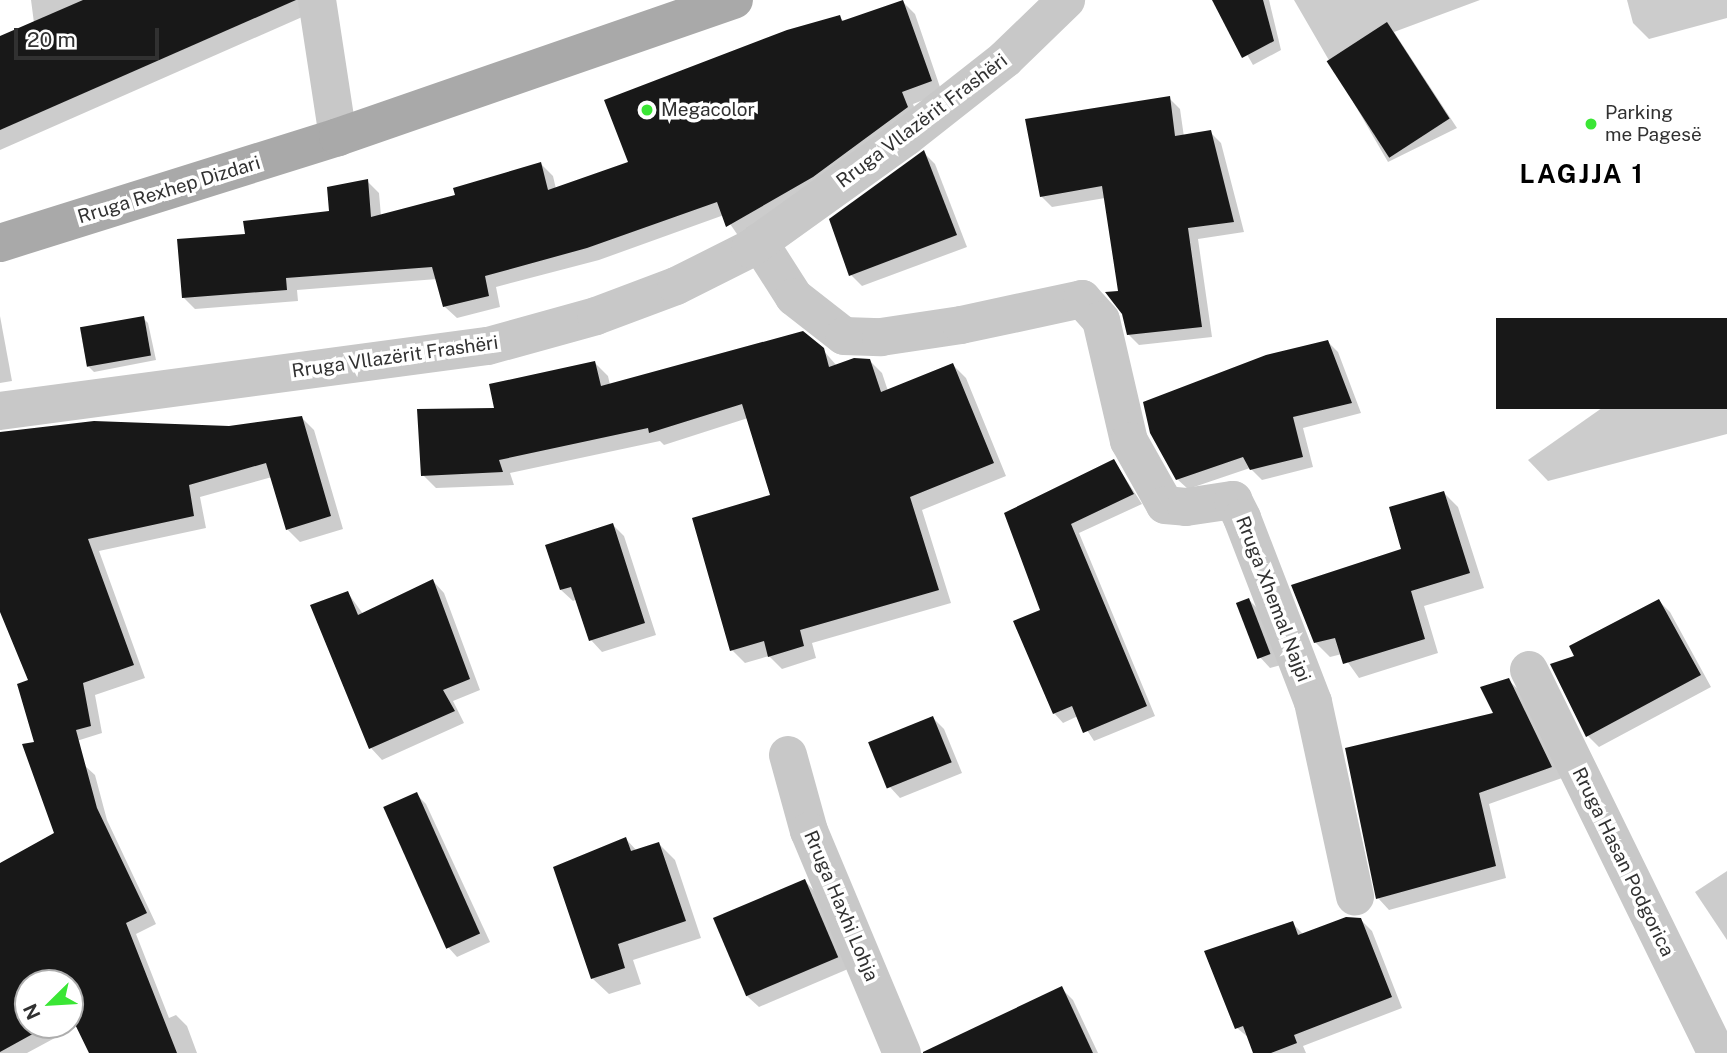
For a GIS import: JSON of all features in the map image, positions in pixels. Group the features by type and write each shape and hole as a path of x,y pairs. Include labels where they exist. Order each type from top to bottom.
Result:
{"main road":[{"path":"338,137 734,0"},
{"name":"Rruga Rexhep Dizdari","path":"0,243 338,137"}],"street":[{"path":"317,0 338,137"},
{"name":"Rruga Vllazërit Frashëri","path":"0,411 488,346 596,316 676,286 759,242 1005,59 1066,0"},
{"name":"Rruga Xhemal Najpi","path":"759,242 794,297 844,336 881,337 961,325 1082,299 1101,320 1129,442 1165,505 1186,507 1233,500 1242,518 1313,702 1355,897"},
{"name":"Rruga Hasan Podgorica","path":"1530,670 1717,1053"},
{"name":"Rruga Haxhi Lohja","path":"789,755 809,831 902,1053"}],"building":[{"path":"83,0 296,0 0,130 0,36"},
{"path":"903,0 932,81 902,92 908,107 813,177 726,227 717,202 587,248 485,276 489,296 443,307 432,267 286,278 287,290 182,298 177,239 245,234 243,221 329,211 327,187 368,179 371,217 455,195 453,188 541,162 548,190 628,162 604,100 787,30 840,15 842,21"},
{"path":"1212,0 1263,0 1274,41 1242,58"},
{"path":"1387,22 1450,118 1389,158 1327,61"},
{"path":"1170,96 1175,136 1211,130 1234,222 1188,228 1202,327 1127,335 1122,314 1105,292 1118,291 1102,186 1040,197 1025,119"},
{"path":"924,150 957,235 849,276 829,219"},
{"path":"144,316 151,355 87,367 80,327"},
{"path":"1496,318 1727,318 1727,409 1496,409"},
{"path":"803,331 824,348 829,367 854,358 870,359 881,392 953,363 994,463 910,497 939,590 800,630 804,646 768,657 764,641 730,651 692,518 770,495 742,404 649,433 648,428 499,460 503,472 421,476 417,409 494,408 489,384 595,361 601,386"},
{"path":"1328,340 1352,403 1293,417 1303,457 1250,470 1243,457 1176,480 1150,433 1143,402 1266,355"},
{"path":"302,416 331,516 286,530 266,463 189,485 194,516 88,539 134,665 83,683 91,726 76,730 97,808 147,913 126,923 177,1053 89,1053 82,1039 84,969 14,969 14,1039 24,1039 0,1052 0,863 54,833 22,744 34,742 17,684 28,680 0,612 0,432 94,421 229,426"},
{"path":"1114,459 1134,494 1071,524 1147,706 1083,733 1072,706 1053,714 1013,621 1040,610 1004,513"},
{"path":"1444,491 1470,573 1411,591 1425,639 1343,664 1335,638 1314,643 1291,585 1401,549 1389,507"},
{"path":"613,523 645,623 589,641 571,587 560,590 545,545"},
{"path":"433,579 470,679 443,690 455,711 369,749 310,605 348,591 358,615"},
{"path":"1249,598 1271,654 1257,659 1236,603"},
{"path":"1659,599 1701,675 1586,737 1550,664 1574,656 1569,646"},
{"path":"1509,678 1552,767 1479,793 1496,866 1376,899 1345,748 1493,713 1480,687"},
{"path":"933,716 952,762 887,789 868,742"},
{"path":"417,792 480,934 446,949 383,807"},
{"path":"626,837 631,851 659,842 686,921 618,944 625,968 591,979 553,867"},
{"path":"805,879 838,957 746,996 713,918"},
{"path":"1346,917 1361,918 1392,997 1294,1035 1297,1043 1271,1053 1253,1053 1243,1026 1235,1029 1204,951 1293,921 1298,935"},
{"path":"1062,986 1093,1053 923,1053 923,1052"}],"place":[{"name":"Megacolor","path":"647,110"},
{"name":"Parking me Pagesë","path":"1591,124"}],"district":[{"name":"LAGJJA 1","path":"1582,174"}]}
